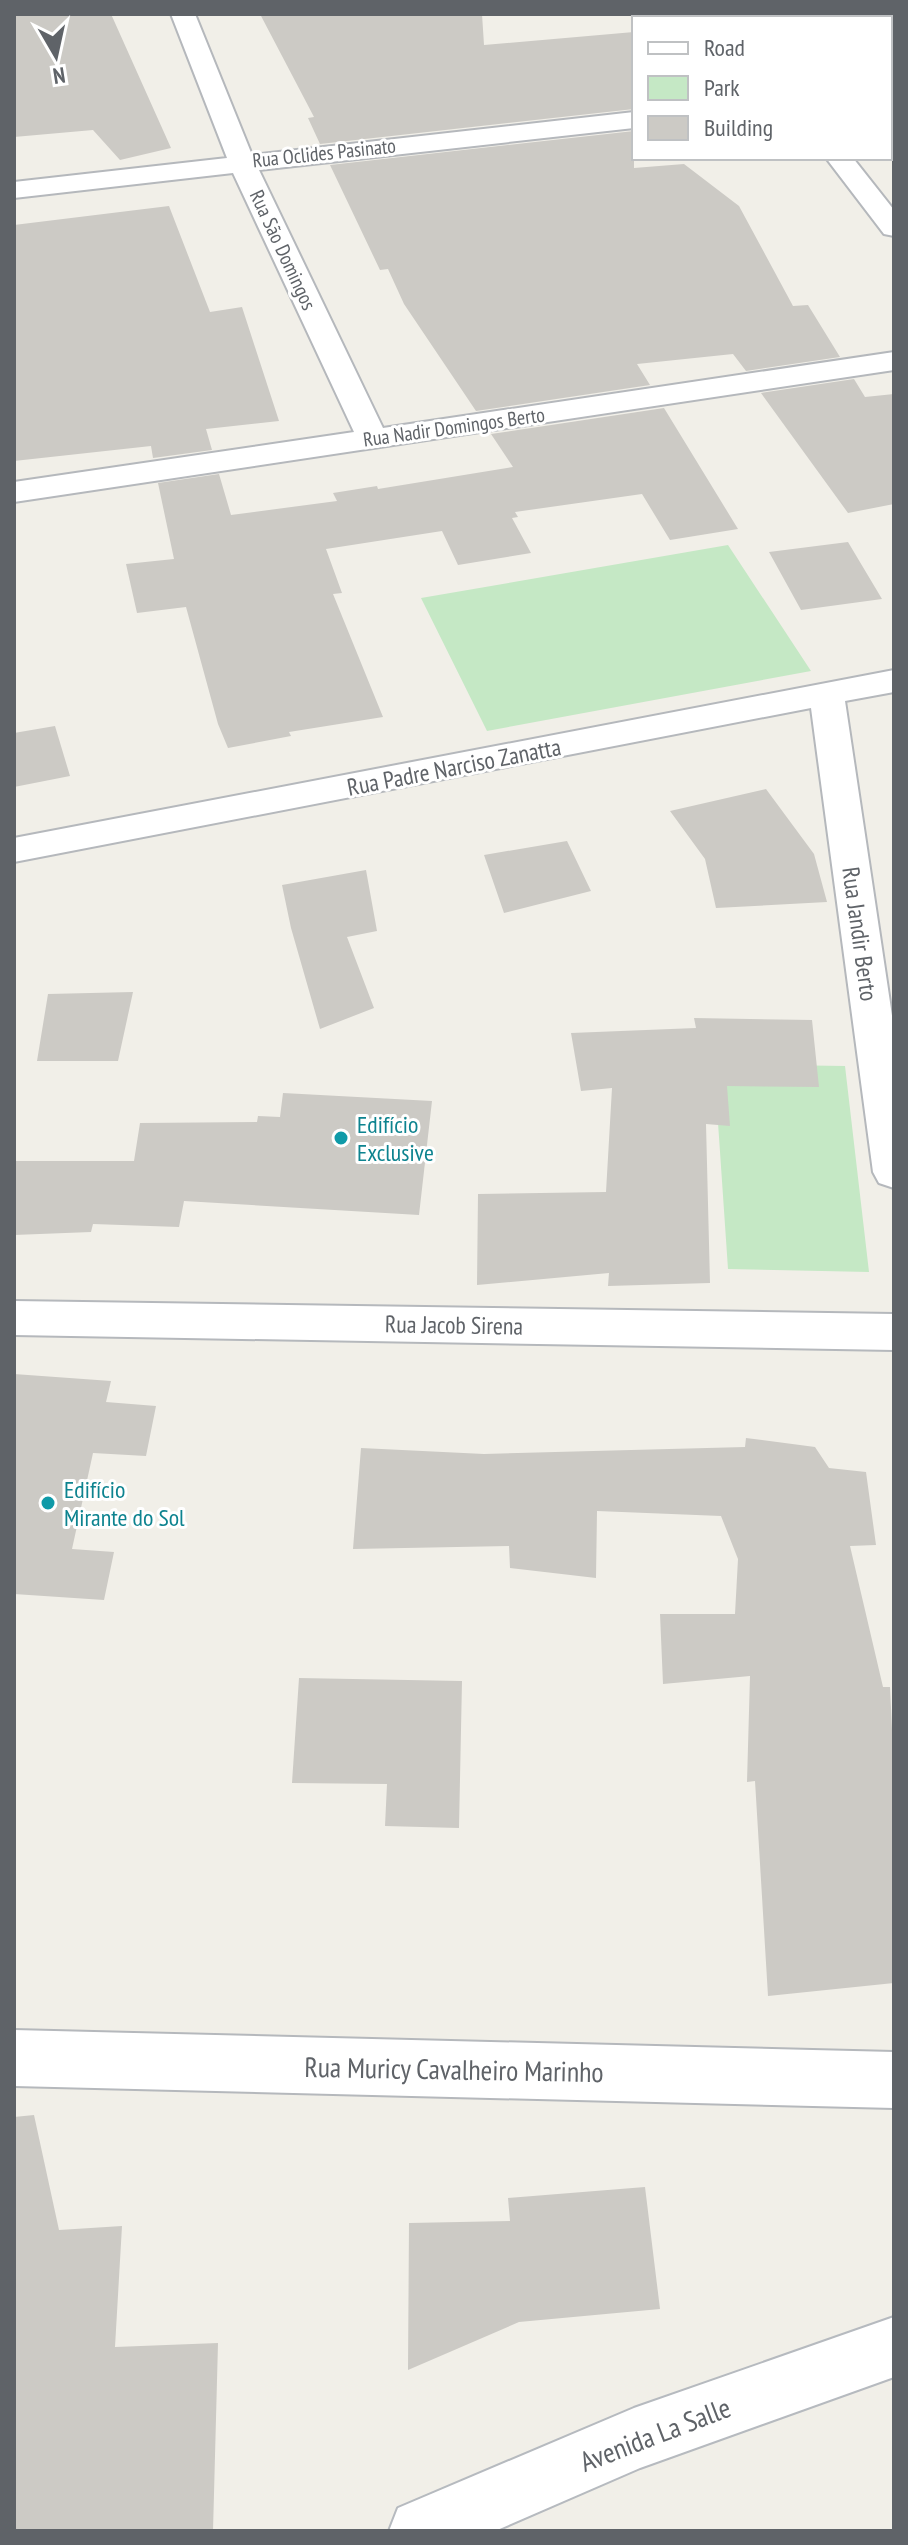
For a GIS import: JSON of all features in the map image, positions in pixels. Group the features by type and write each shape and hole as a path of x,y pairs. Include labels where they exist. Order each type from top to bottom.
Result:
{"street":[{"name":"Rua São Domingos","path":"183,14 242,163 373,439"},
{"name":"Rua Oclides Pasinato","path":"14,190 632,120"},
{"path":"841,160 894,228"},
{"name":"Rua Nadir Domingos Berto","path":"14,492 894,361"},
{"name":"Rua Padre Narciso Zanatta","path":"14,850 894,681"},
{"name":"Rua Jandir Berto","path":"827,696 894,1172"},
{"name":"Rua Jacob Sirena","path":"14,1318 894,1332"},
{"name":"Rua Muricy Cavalheiro Marinho","path":"14,2058 894,2080"},
{"name":"Avenida La Salle","path":"421,2531 634,2439 894,2347"}],"green space":[{"path":"728,545 811,671 487,731 421,598"},
{"path":"714,1064 845,1066 869,1272 728,1269"}],"building":[{"path":"14,14 111,14 171,148 120,160 93,130 14,137"},
{"path":"260,14 482,14 484,45 632,32 632,109 320,144 308,118 314,117"},
{"path":"632,131 634,168 684,164 739,206 793,306 808,305 840,357 746,371 733,354 637,364 650,385 476,411 404,304 388,269 380,270 330,165"},
{"path":"169,206 210,312 242,307 279,421 206,429 212,450 153,458 151,446 14,461 14,225"},
{"path":"854,379 865,397 894,394 894,504 848,513 761,393"},
{"path":"664,408 738,529 670,540 642,494 515,512 518,517 512,518 531,553 458,565 442,531 326,549 342,593 333,594 383,717 289,732 291,736 228,748 218,724 186,607 137,613 126,564 174,559 158,483 219,474 231,515 337,501 333,493 377,486 378,489 513,467 491,434"},
{"path":"848,542 882,599 801,610 769,552"},
{"path":"55,726 70,776 14,787 14,733"},
{"path":"766,789 814,854 827,902 716,908 705,859 670,811"},
{"path":"567,841 591,891 504,913 484,855"},
{"path":"366,870 377,931 347,937 374,1008 320,1029 282,885"},
{"path":"133,992 118,1061 37,1061 48,994"},
{"path":"694,1018 812,1020 819,1087 727,1086 730,1126 706,1124 710,1283 608,1286 609,1273 477,1285 478,1194 606,1192 612,1088 581,1091 571,1033 696,1028"},
{"path":"283,1093 432,1101 419,1215 184,1201 179,1227 93,1224 91,1232 14,1235 14,1161 134,1161 140,1123 257,1122 258,1116 280,1117"},
{"name":"Edifício Mirante do Sol","path":"14,1374 111,1381 106,1402 156,1406 146,1456 93,1453 72,1549 114,1552 104,1600 14,1594"},
{"path":"746,1438 815,1447 829,1468 866,1472 876,1545 850,1546 883,1687 890,1687 894,1771 894,1983 768,1996 755,1781 747,1782 750,1676 663,1684 660,1614 735,1614 738,1559 721,1516 597,1511 596,1578 510,1568 509,1546 353,1549 361,1448 484,1454 745,1447"},
{"path":"299,1678 462,1681 459,1828 385,1826 387,1784 292,1783"},
{"path":"34,2115 59,2230 122,2226 115,2347 218,2343 213,2531 14,2531 14,2117"},
{"path":"645,2187 660,2309 519,2322 408,2370 409,2223 510,2221 508,2198"}],"place":[{"name":"Edifício Exclusive","path":"341,1138"},
{"name":"Edifício Mirante do Sol","path":"48,1503"}]}
